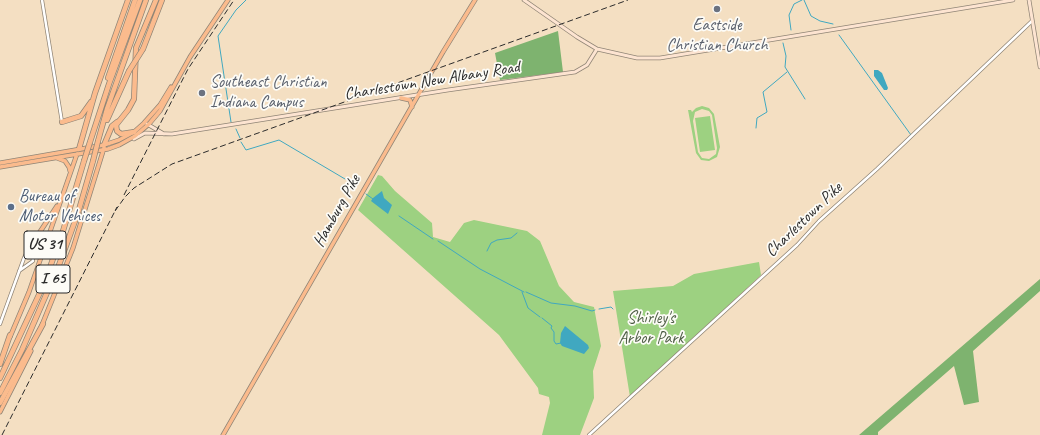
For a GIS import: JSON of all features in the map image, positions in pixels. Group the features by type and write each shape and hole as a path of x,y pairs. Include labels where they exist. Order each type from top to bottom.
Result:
{"highway":[{"path":"78,151 95,93 128,0"},
{"path":"95,127 113,58 134,0"},
{"name":"I 65","path":"0,378 44,284 63,231 95,127 140,0"},
{"name":"I 65","path":"0,393 28,336 59,265 78,213 99,138 146,0"},
{"path":"134,132 124,134 118,132 116,125 128,110 134,99 135,54 155,0"},
{"path":"99,138 129,71 143,49 162,0"},
{"path":"62,122 81,116 95,93"},
{"path":"104,147 112,126 120,120"},
{"path":"0,403 43,324"},
{"path":"0,364 10,335"}],"main road":[{"path":"0,163 119,145 146,124 177,80 194,50 228,0"},
{"name":"Hamburg Pike","path":"223,435 475,0"},
{"path":"524,0 577,37 598,49 638,58 660,58 1013,0"},
{"path":"1029,0 1040,67"},
{"name":"Charlestown New Albany Road","path":"119,145 145,133 164,134 186,132 575,72 587,65 598,49"},
{"path":"401,98 410,100 412,107"},
{"path":"104,147 134,132 146,124"},
{"path":"146,124 164,134"},
{"name":"US 31","path":"0,412 43,324 73,248 104,147"},
{"path":"0,167 54,158 78,151"},
{"name":"US 31","path":"0,358 29,292 78,151"},
{"path":"54,158 65,161 69,167 70,174"},
{"path":"28,250 61,200"}],"street":[{"path":"42,0 62,122"},
{"name":"Charlestown Pike","path":"589,435 797,245 819,221 877,169 1032,21"},
{"path":"0,324 19,271 28,250 32,254 33,261 19,271"}],"green space":[{"path":"558,31 563,72 500,80 495,53"},
{"path":"702,106 709,108 714,114 720,147 717,157 709,161 701,160 696,153 688,110 691,110 692,112 696,108","holes":["702,109 709,111 712,115 717,148 716,154 709,159 702,158 698,152 693,121 695,112"]},
{"path":"710,116 715,150 700,152 695,118"},
{"path":"378,175 382,176 395,191 432,223 433,237 450,242 464,223 474,220 527,231 540,241 559,286 574,302 594,307 601,346 593,371 594,398 580,435 542,435 550,403 549,397 539,394 538,388 499,335 358,210"},
{"name":"Shirley's Arbor Park","path":"759,262 761,275 630,397 613,291 673,286 694,274"},
{"path":"1040,279 1040,291 973,351 979,402 964,405 954,366 878,432 878,435 859,435"}],"water":[{"path":"874,70 878,70 882,73 888,88 887,90 884,90 874,76"},
{"path":"382,191 384,198 392,205 388,214 371,201"},
{"path":"565,326 588,345 589,348 584,354 562,346 560,343 561,333"}],"waterway":[{"path":"231,122 218,36 236,10 246,0"},
{"path":"791,30 789,15 794,4 802,0"},
{"path":"804,0 811,16 820,21 833,24"},
{"path":"839,35 911,135"},
{"path":"783,43 786,56 785,67 805,99"},
{"path":"756,128 757,118 767,112 763,92 787,72"},
{"path":"236,129 240,138"},
{"path":"241,142 246,150 279,140 345,179"},
{"path":"366,194 373,199"},
{"path":"399,216 433,239"},
{"path":"487,251 491,243 497,240 511,238 517,233"},
{"path":"438,241 480,269 524,292"},
{"path":"522,292 528,308 540,317"},
{"path":"526,292 551,303 575,306 592,311 595,310"},
{"path":"599,309 611,307 613,309"},
{"path":"542,318 552,326 551,328 554,332 554,341 556,344 561,343"}],"railway":[{"path":"124,195 188,69 234,0"},
{"path":"115,211 125,197 134,188 172,164 628,0"},
{"path":"2,435 117,207"}],"place":[{"name":"Eastside Christian Church","path":"717,9"},
{"name":"Southeast Christian Indiana Campus","path":"202,93"},
{"name":"Bureau of Motor Vehices","path":"11,207"}]}
